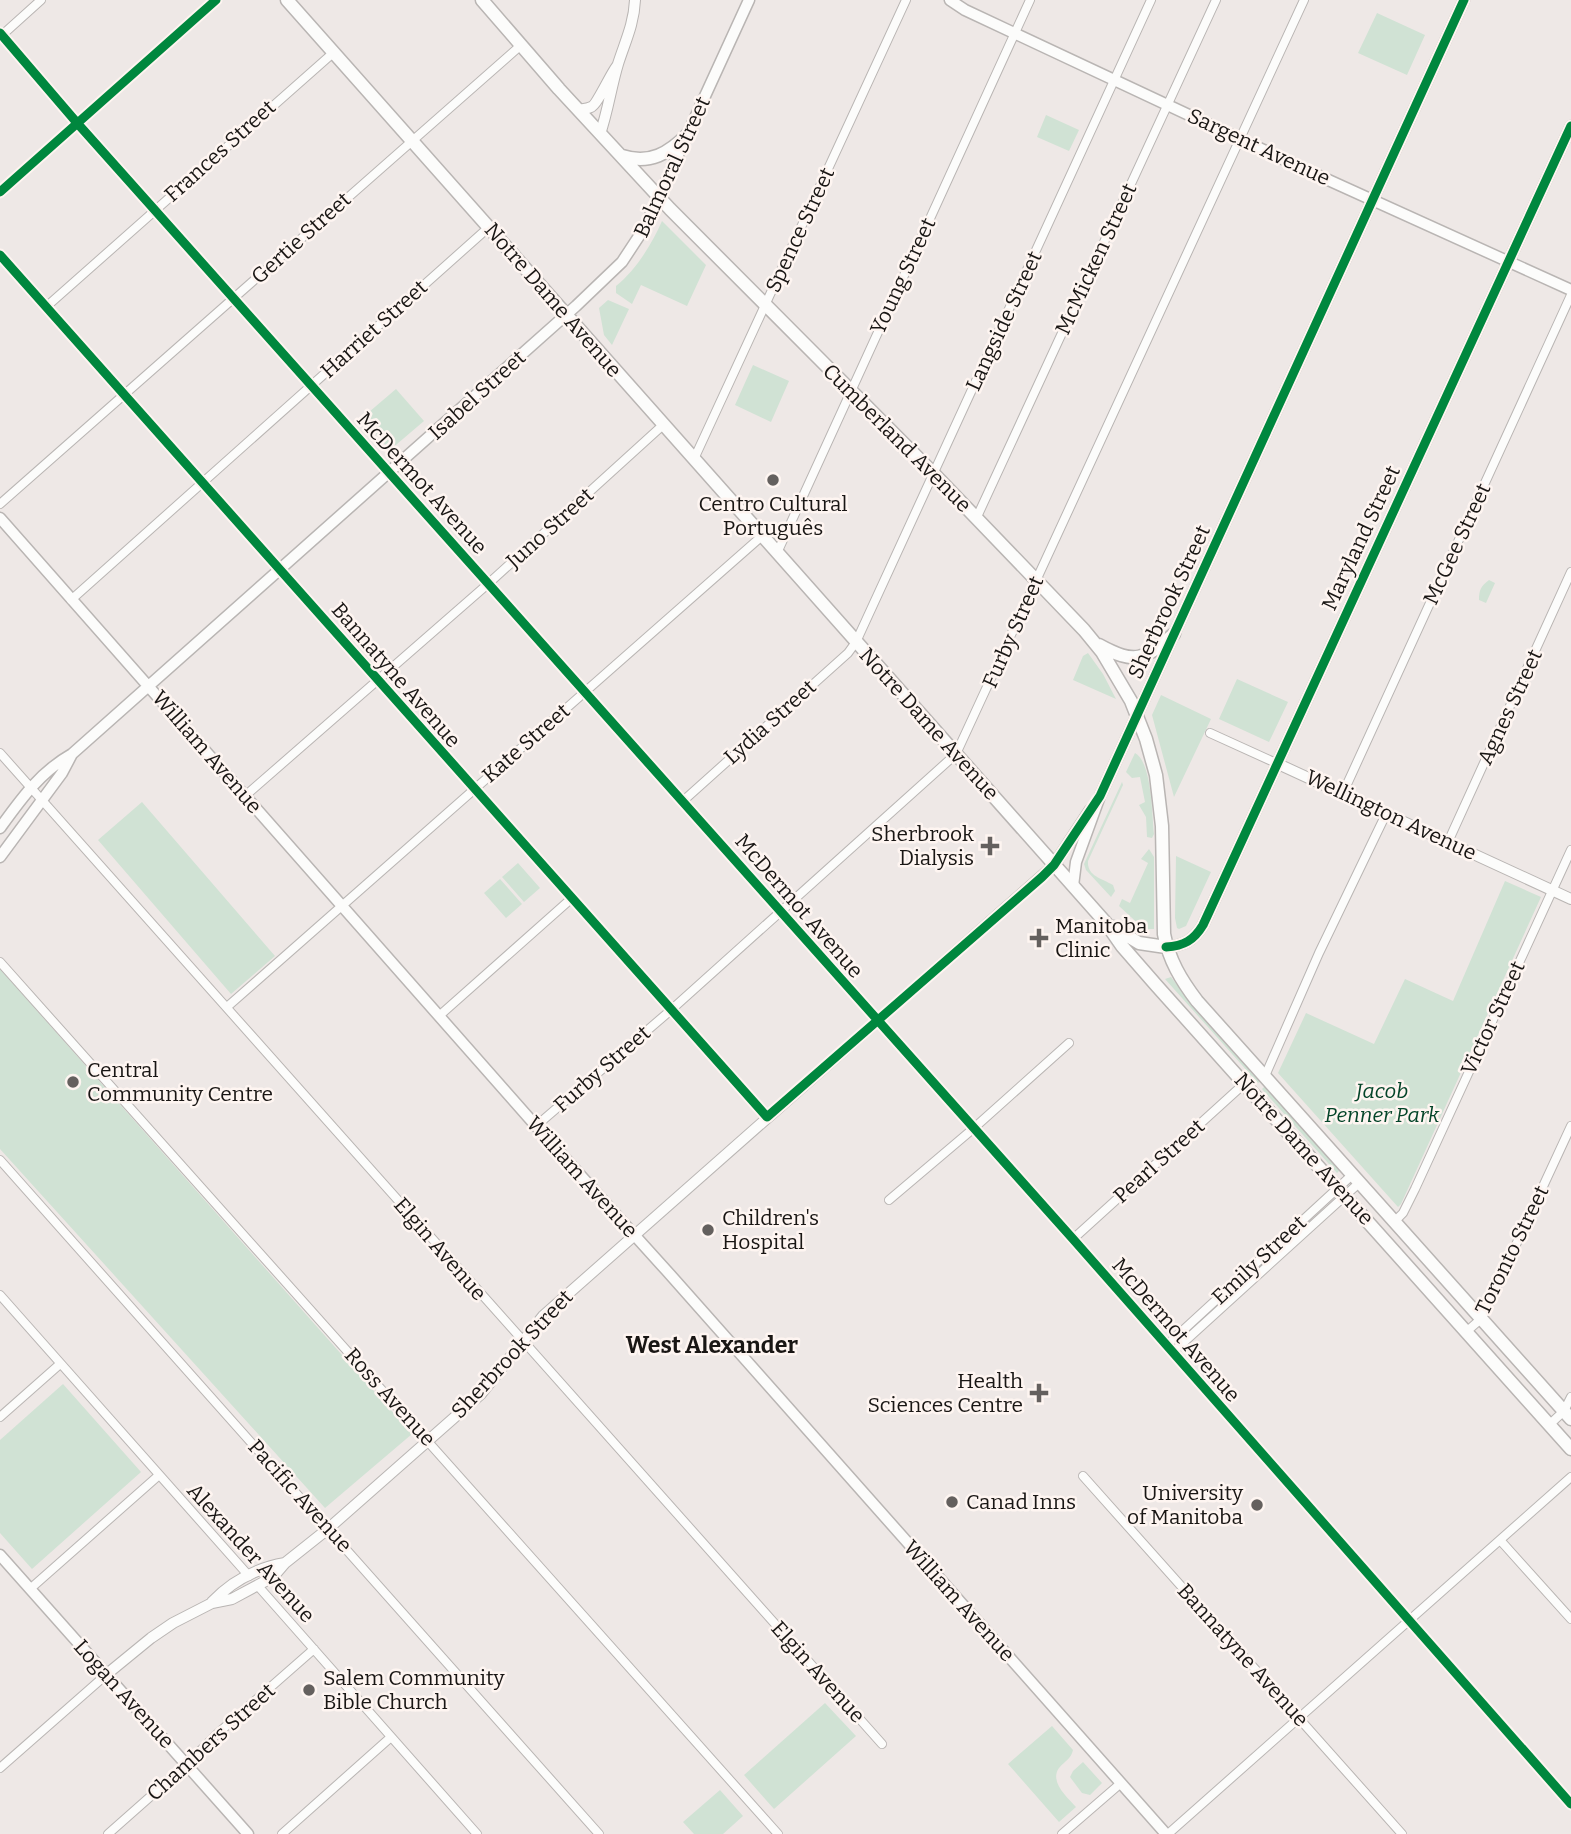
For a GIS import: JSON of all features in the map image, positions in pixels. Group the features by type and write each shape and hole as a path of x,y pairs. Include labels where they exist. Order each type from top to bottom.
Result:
{"main road":[{"name":"Notre Dame Avenue","path":"286,0 1571,1449"},
{"name":"Cumberland Avenue","path":"482,0 520,46 659,197 934,474 1096,643 1137,714 1150,751 1160,797 1162,909 1166,947"},
{"path":"496,0 496,16"},
{"name":"Balmoral Street","path":"567,315 606,279 629,253 645,227 749,0"},
{"name":"Sargent Avenue","path":"950,0 1015,34 1571,293"},
{"name":"Sherbrook Street","path":"1073,886 1076,862 1100,796 1464,0"},
{"name":"Maryland Street","path":"1166,947 1185,944 1201,929 1571,126"},
{"path":"622,155 637,159 654,158 674,148 688,134"},
{"name":"Isabel Street","path":"0,828 30,787 54,764 72,754 567,315"},
{"name":"William Avenue","path":"0,518 536,1126 1167,1834"},
{"path":"1096,643 1117,655 1133,659 1154,652 1174,634"},
{"name":"Isabel Street","path":"0,857 62,773 72,754"},
{"name":"Sherbrook Street","path":"1054,865 1100,796"},
{"path":"1106,923 1139,943 1166,947"},
{"name":"Notre Dame Avenue","path":"1166,947 1181,979 1568,1415"},
{"name":"Logan Avenue","path":"0,1555 248,1834"}],"street":[{"path":"1,35 41,0"},
{"path":"0,192 216,0"},
{"path":"600,134 615,83 617,66 631,29 635,0"},
{"name":"Spence Street","path":"694,459 906,0"},
{"name":"Young Street","path":"778,553 1030,0"},
{"name":"Langside Street","path":"856,642 1151,0"},
{"name":"McMicken Street","path":"976,519 1216,0"},
{"name":"Furby Street","path":"536,1126 671,1010 956,754 1304,0"},
{"name":"McDermot Avenue","path":"1,35 1073,1239 1571,1804"},
{"name":"Gertie Street","path":"0,504 520,46"},
{"name":"Frances Street","path":"46,307 333,53"},
{"path":"578,110 592,107 596,103 607,79 617,66"},
{"name":"Harriet Street","path":"71,600 489,227"},
{"name":"Bannatyne Avenue","path":"0,255 767,1116"},
{"name":"McGee Street","path":"1343,793 1571,293"},
{"name":"Juno Street","path":"245,796 489,583 663,425"},
{"name":"Kate Street","path":"227,1007 762,536"},
{"name":"Agnes Street","path":"1448,842 1571,572"},
{"name":"Lydia Street","path":"683,801 846,655 856,642"},
{"name":"Wellington Avenue","path":"1210,733 1571,899"},
{"name":"Elgin Avenue","path":"0,753 882,1744"},
{"path":"1265,1076 1386,814"},
{"name":"Victor Street","path":"1394,1222 1403,1213 1415,1189 1571,850"},
{"name":"Sherbrook Street","path":"0,1768 107,1674 161,1631 212,1603 232,1599 273,1577 285,1563 329,1528 486,1389 542,1316 1054,865"},
{"path":"439,1016 572,898"},
{"name":"Ross Avenue","path":"0,962 778,1834"},
{"path":"890,1200 1069,1043"},
{"name":"Pearl Street","path":"1073,1239 1245,1083"},
{"name":"Toronto Street","path":"1466,1332 1482,1318 1571,1126"},
{"name":"Pacific Avenue","path":"0,1160 599,1834"},
{"name":"Emily Street","path":"1170,1349 1356,1179"},
{"name":"Alexander Avenue","path":"0,1295 249,1576"},
{"path":"0,1418 60,1364"},
{"path":"1549,1424 1568,1415 1571,1397"},
{"path":"30,1589 158,1476"},
{"name":"Bannatyne Avenue","path":"1083,1476 1402,1834"},
{"path":"1167,1834 1571,1477"},
{"path":"1500,1540 1571,1619"},
{"name":"Sherbrook Street","path":"212,1603 225,1588 265,1566 285,1563"},
{"name":"Alexander Avenue","path":"258,1586 477,1834"},
{"name":"Chambers Street","path":"108,1834 314,1649"},
{"path":"282,1834 391,1737"},
{"path":"1062,1834 1121,1783"},
{"path":"461,1834 470,1826"}],"green space":[{"path":"1377,13 1425,35 1407,75 1358,53"},
{"path":"1046,115 1079,130 1069,151 1037,137"},
{"path":"662,221 706,265 687,306 641,285 632,304 616,293 616,286 643,256"},
{"path":"608,300 629,309 612,345 604,335 599,308"},
{"path":"753,365 789,381 771,422 735,405"},
{"path":"396,389 424,421 390,450 362,418"},
{"path":"1489,580 1495,583 1486,603 1479,600 1479,594 1482,586"},
{"path":"1088,653 1116,699 1073,680 1083,656"},
{"path":"1237,679 1288,702 1269,742 1219,719"},
{"path":"1161,695 1211,719 1174,797 1152,715"},
{"path":"1135,753 1141,758 1148,778 1152,803 1152,838 1147,837 1146,817 1139,805 1145,802 1140,777 1132,778 1126,772"},
{"path":"1122,782 1123,785 1088,861 1092,873 1113,885 1115,891 1111,897 1086,870 1084,864"},
{"path":"142,802 275,956 231,994 98,840"},
{"path":"1149,849 1154,857 1154,929 1144,929 1119,906 1122,899 1130,903 1148,863 1141,859"},
{"path":"1176,856 1211,872 1186,926 1179,929 1175,918"},
{"path":"518,863 540,888 524,902 502,877"},
{"path":"500,879 522,904 506,918 484,893"},
{"name":"Jacob Penner Park","path":"1505,881 1541,897 1398,1207 1278,1073 1306,1013 1374,1044 1405,979 1453,1001"},
{"path":"0,969 412,1434 325,1508 0,1149"},
{"path":"1171,977 1261,1081 1258,1083 1165,979"},
{"path":"1265,1086 1340,1170 1337,1173 1262,1089"},
{"path":"63,1384 141,1472 32,1569 0,1533 0,1440"},
{"path":"825,1703 856,1736 774,1809 744,1775"},
{"path":"1052,1726 1073,1750 1059,1768 1056,1779 1076,1807 1059,1822 1008,1764"},
{"path":"1083,1762 1102,1783 1090,1795 1082,1793 1070,1777"},
{"path":"720,1790 743,1816 723,1834 694,1834 683,1822"}],"cycle path":[{"path":"0,192 216,0"},
{"path":"0,255 767,1117 1042,877 1054,865 1100,796 1464,0"},
{"path":"0,33 78,124 1073,1239 1571,1804"},
{"path":"1166,947 1188,941 1203,925 1571,126"}],"place":[{"name":"Centro Cultural Português","path":"773,480"},
{"name":"Sherbrook Dialysis","path":"990,846"},
{"name":"Manitoba Clinic","path":"1039,938"},
{"name":"Central Community Centre","path":"73,1082"},
{"name":"Children's Hospital","path":"708,1230"},
{"name":"Health Sciences Centre","path":"1039,1393"},
{"name":"Canad Inns","path":"952,1502"},
{"name":"University of Manitoba","path":"1257,1505"},
{"name":"Salem Community Bible Church","path":"309,1690"}],"district":[{"name":"West Alexander","path":"712,1345"}]}
